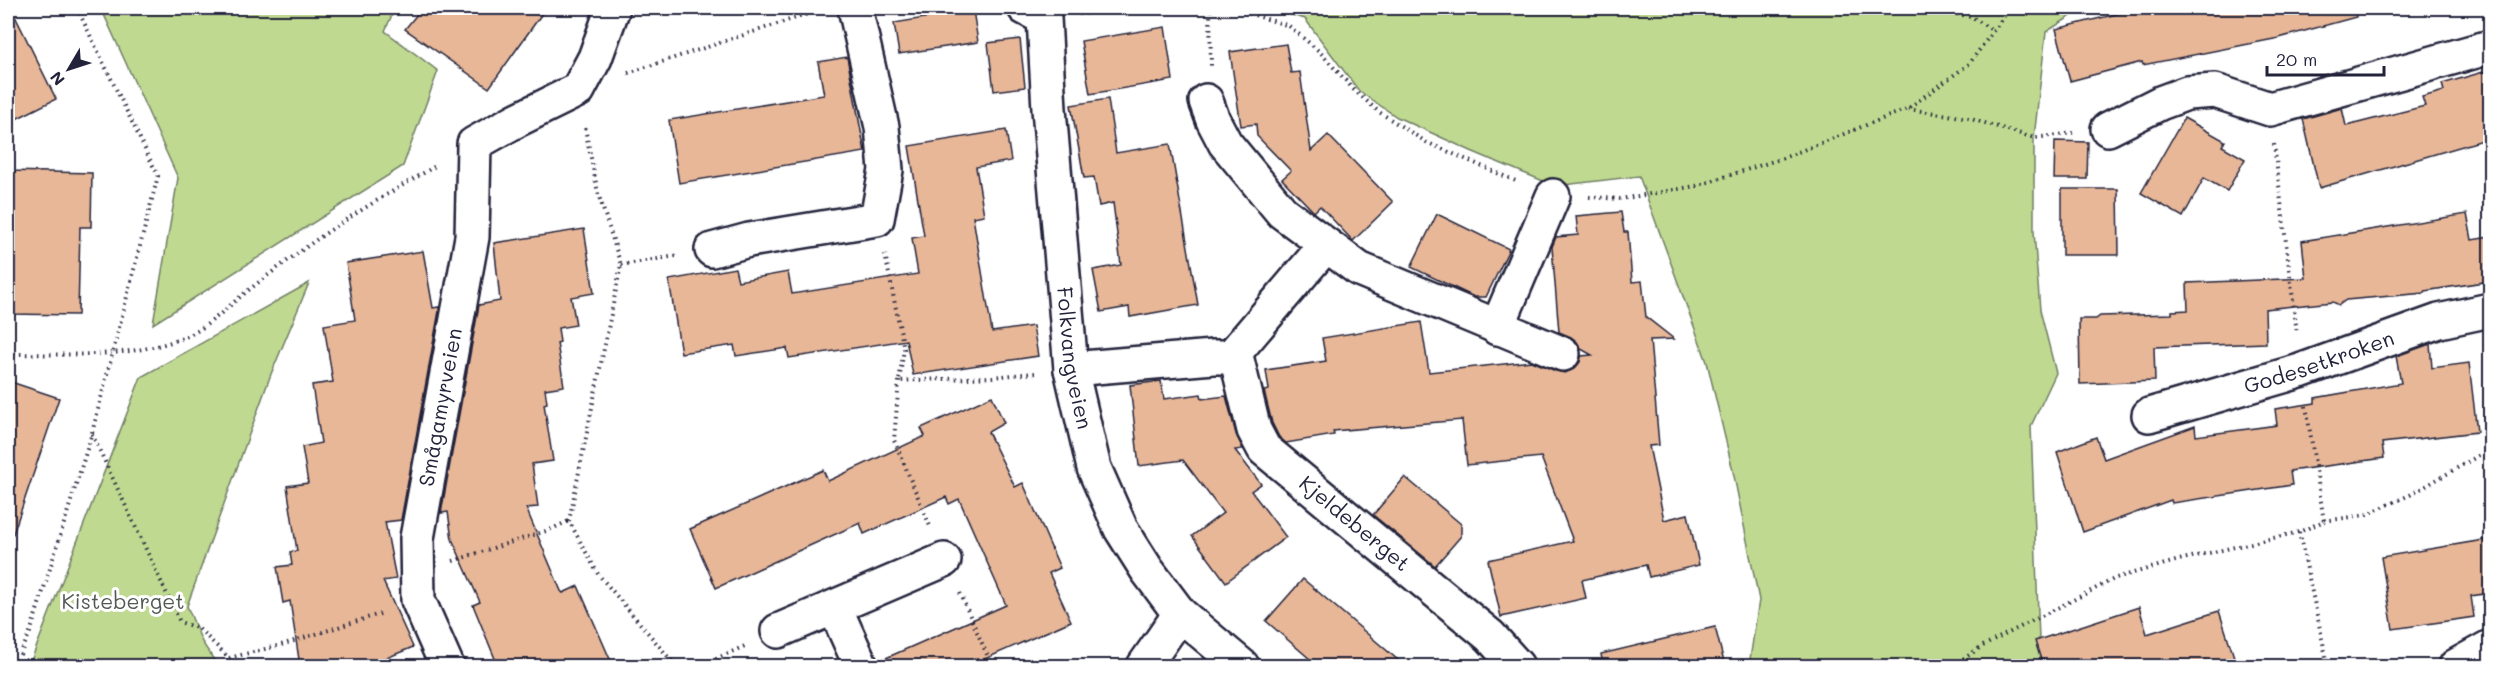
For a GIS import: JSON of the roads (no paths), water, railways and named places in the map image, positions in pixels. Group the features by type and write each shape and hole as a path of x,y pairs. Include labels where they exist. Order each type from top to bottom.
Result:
{"street":[{"name":"Smågamyrveien","path":"447,666 418,600 417,538 472,237 474,144 516,120 578,90 595,58 613,8"},
{"path":"712,250 749,240 877,219 886,170 882,127 855,8"},
{"name":"Folkvangveien","path":"1035,13 1049,109 1071,369 1094,468 1126,537 1147,570 1180,614 1242,666"},
{"path":"2108,129 2160,103 2187,93 2215,91 2270,109 2490,47"},
{"path":"1206,101 1212,120 1224,143 1282,212 1359,269 1563,354"},
{"path":"1497,328 1553,196"},
{"path":"1071,369 1179,359 1231,357 1326,245"},
{"name":"Godesetkroken","path":"2149,415 2300,371 2439,321 2490,310"},
{"name":"Kjeldeberget","path":"1231,357 1237,360 1254,430 1264,449 1490,636 1517,666"},
{"path":"778,631 944,560"},
{"path":"835,608 861,666"},
{"path":"1144,666 1180,614"},
{"path":"2456,666 2490,647"}],"park label":[{"name":"Kisteberget","path":"123,602"}]}
